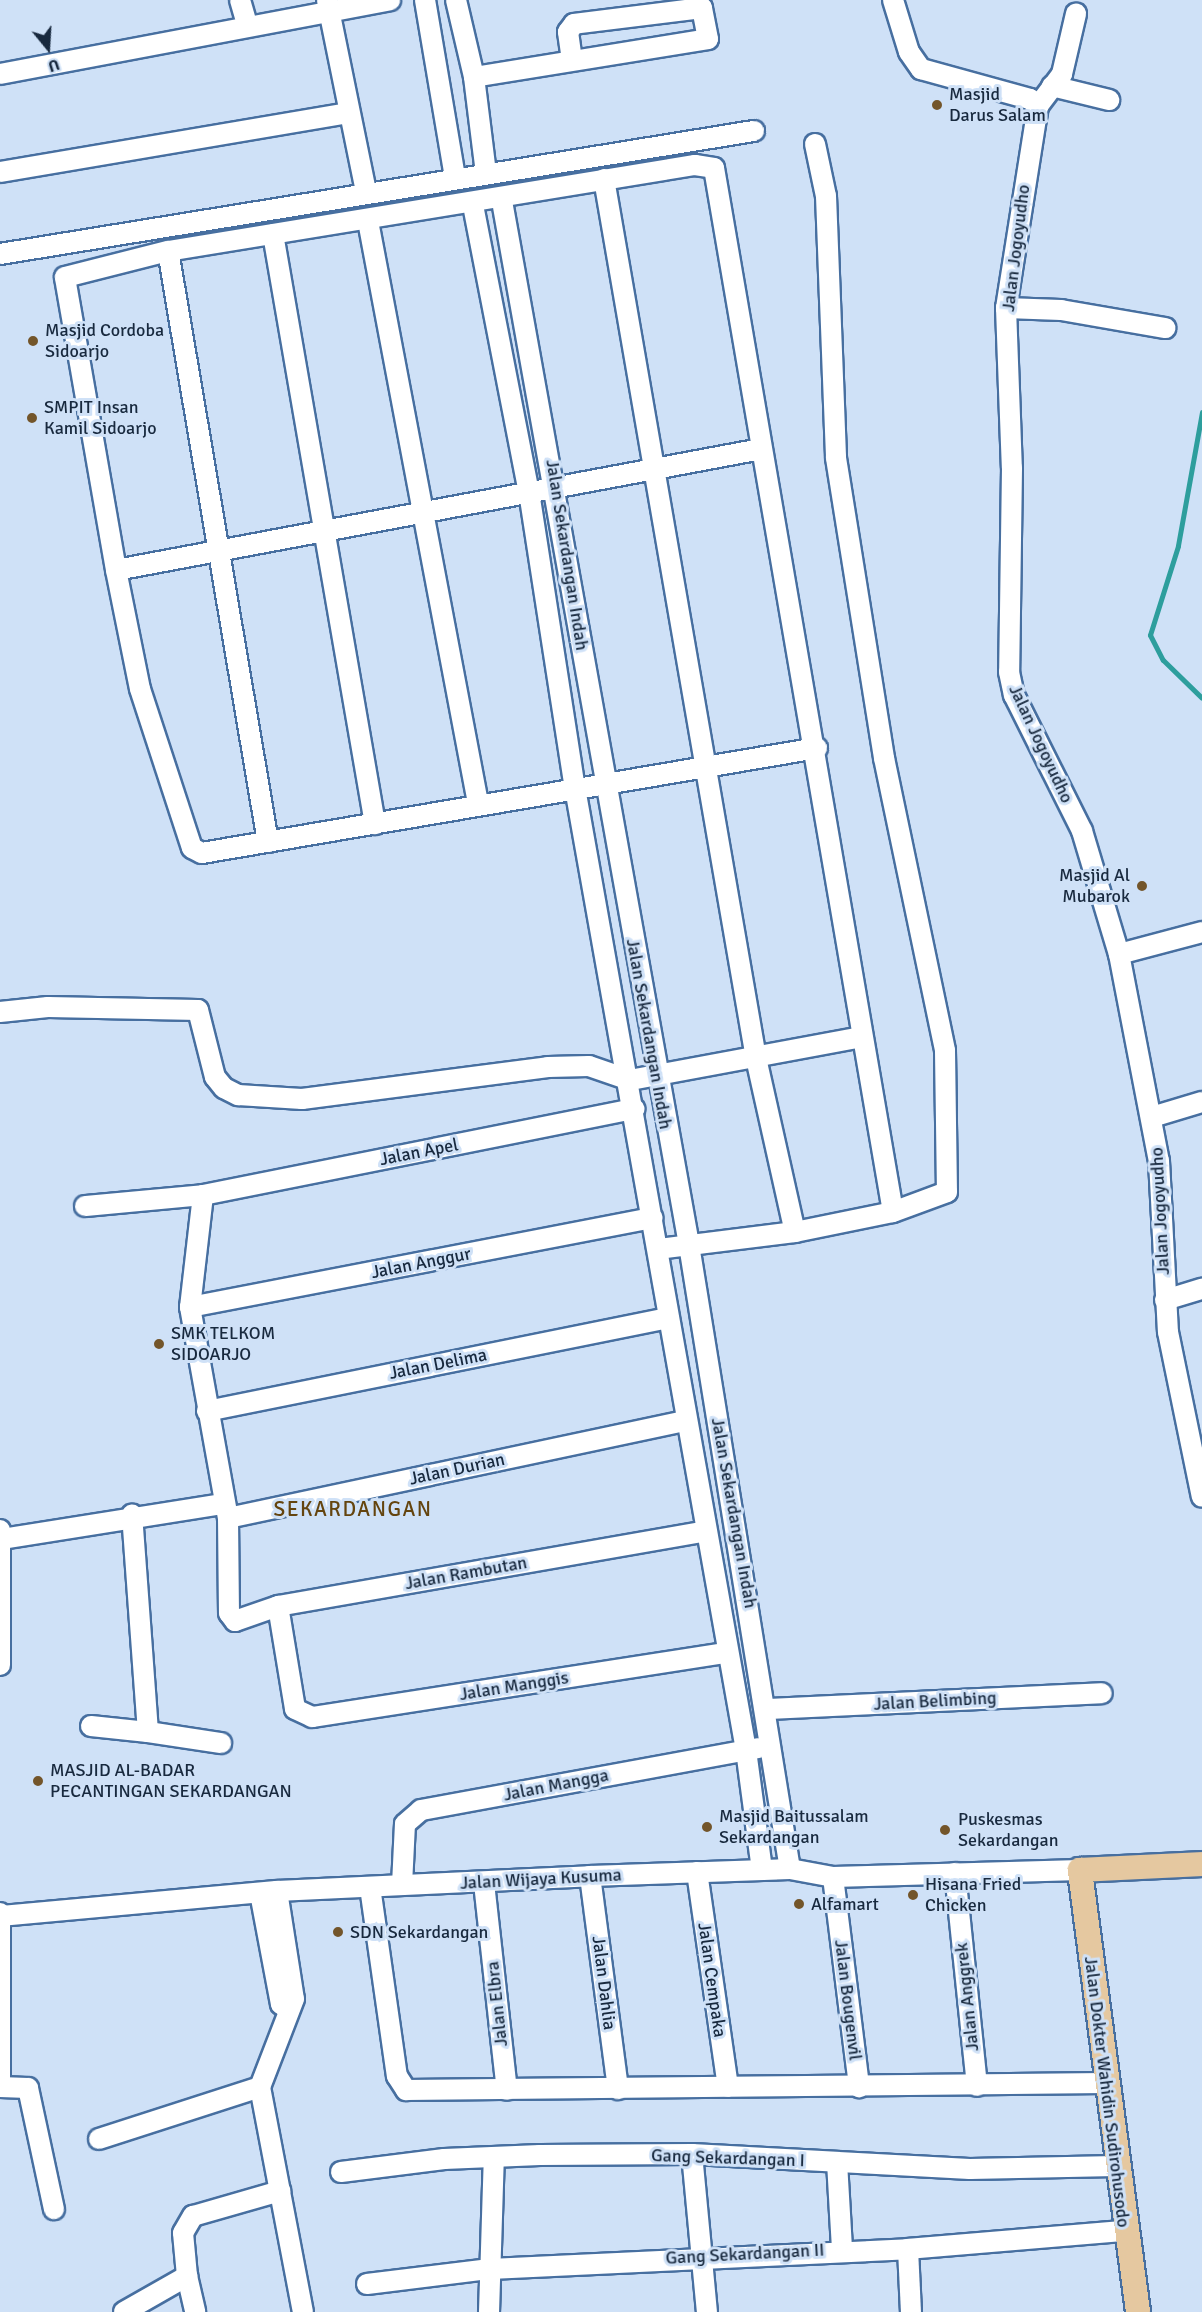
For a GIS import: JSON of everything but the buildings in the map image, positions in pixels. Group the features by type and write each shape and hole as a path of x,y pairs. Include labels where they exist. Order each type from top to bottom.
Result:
{"main road":[{"path":"1080,1870 1202,1864"},
{"name":"Jalan Dokter Wahidin Sudirohusodo","path":"1080,1870 1124,2231 1138,2312"}],"street":[{"path":"240,0 247,25"},
{"path":"0,74 247,25 328,6 390,0"},
{"path":"425,0 455,177"},
{"path":"456,0 474,77 486,173"},
{"path":"893,0 909,52 921,69 1038,106 1052,86 1070,51 1076,14"},
{"path":"328,6 348,113 366,191"},
{"path":"474,77 708,39 702,8 574,24 568,32 572,60"},
{"path":"1052,86 1109,100"},
{"name":"Jalan Jogoyudho","path":"1038,106 1006,308 1012,468 1009,672 1014,695 1082,831 1119,954 1152,1117 1165,1300 1202,1497"},
{"path":"0,172 348,113"},
{"path":"0,254 366,191 754,131"},
{"path":"659,1249 795,1232 893,1212 947,1192 945,1051 884,758 836,458 826,196 815,144"},
{"path":"817,748 604,781 375,824 202,853 192,848 140,689 116,570 65,277 168,251 502,201 604,179 695,165 714,168 718,176 761,449 817,748 862,1037 893,1212"},
{"path":"604,179 709,766 756,1058 795,1232"},
{"name":"Jalan Sekardangan Indah","path":"502,201 557,488 604,781 656,1076 689,1245 768,1709 790,1869"},
{"name":"Jalan Sekardangan Indah","path":"473,205 529,492 575,788 630,1080 686,1421 746,1750 762,1870"},
{"path":"368,221 421,512 478,803"},
{"path":"273,234 375,824"},
{"path":"168,251 215,552 268,842"},
{"path":"1006,308 1061,310 1165,328"},
{"path":"116,570 761,449"},
{"path":"1119,954 1202,932"},
{"path":"0,1012 48,1007 198,1010 215,1077 238,1095 302,1099 548,1067 589,1066 630,1080 862,1037"},
{"path":"1152,1117 1202,1102"},
{"name":"Jalan Apel","path":"85,1206 203,1195 635,1109"},
{"path":"203,1195 190,1307 226,1511"},
{"name":"Jalan Anggur","path":"190,1307 653,1218"},
{"path":"1165,1300 1202,1289"},
{"name":"Jalan Delima","path":"207,1411 669,1318"},
{"name":"Jalan Durian","path":"1,1534 132,1515 226,1511 686,1421"},
{"path":"702,1507 731,1501"},
{"name":"Jalan Rambutan","path":"226,1511 230,1618 235,1621 278,1606 706,1531"},
{"path":"132,1515 148,1732"},
{"path":"0,1665 1,1534"},
{"name":"Jalan Manggis","path":"278,1606 295,1708 301,1716 727,1653"},
{"name":"Jalan Belimbing","path":"768,1709 1101,1693"},
{"path":"91,1726 221,1743"},
{"name":"Jalan Mangga","path":"402,1885 405,1824 421,1810 772,1745"},
{"name":"Jalan Wijaya Kusuma","path":"1,1915 269,1892 591,1876 790,1869 833,1877 1080,1870"},
{"name":"Jalan Cempaka","path":"697,1872 728,2087"},
{"name":"Jalan Anggrek","path":"955,1873 977,2086"},
{"name":"Jalan Dahlia","path":"591,1876 618,2089"},
{"name":"Jalan Bougenvil","path":"833,1877 859,2087"},
{"name":"Jalan Elbra","path":"484,1883 507,2090"},
{"path":"370,1887 397,2076 406,2090 1106,2083"},
{"path":"269,1892 294,1999 260,2087 303,2312"},
{"path":"1,1915 0,2087 28,2088 54,2210"},
{"path":"99,2139 260,2087"},
{"path":"693,2154 706,2312"},
{"name":"Gang Sekardangan I","path":"342,2172 494,2157 693,2154 970,2169 1116,2166"},
{"path":"489,2312 494,2157"},
{"path":"837,2162 842,2248"},
{"path":"195,2312 187,2276 183,2233 193,2216 280,2191"},
{"name":"Gang Sekardangan II","path":"366,2284 490,2269 842,2248 908,2249 1124,2231"},
{"path":"908,2249 911,2312"},
{"path":"124,2312 187,2276"}],"waterway":[{"path":"1202,412 1178,546 1150,635 1163,660 1202,698"}],"place":[{"name":"Masjid Darus Salam","path":"937,105"},
{"name":"Masjid Cordoba Sidoarjo","path":"33,341"},
{"name":"SMPIT Insan Kamil Sidoarjo","path":"32,418"},
{"name":"Masjid Al Mubarok","path":"1142,886"},
{"name":"SMK TELKOM SIDOARJO","path":"159,1344"},
{"name":"MASJID AL-BADAR PECANTINGAN SEKARDANGAN","path":"38,1781"},
{"name":"Masjid Baitussalam Sekardangan","path":"707,1827"},
{"name":"Puskesmas Sekardangan","path":"945,1830"},
{"name":"Hisana Fried Chicken","path":"913,1895"},
{"name":"Alfamart","path":"799,1904"},
{"name":"SDN Sekardangan","path":"338,1932"}],"district":[{"name":"SEKARDANGAN","path":"353,1509"}]}
